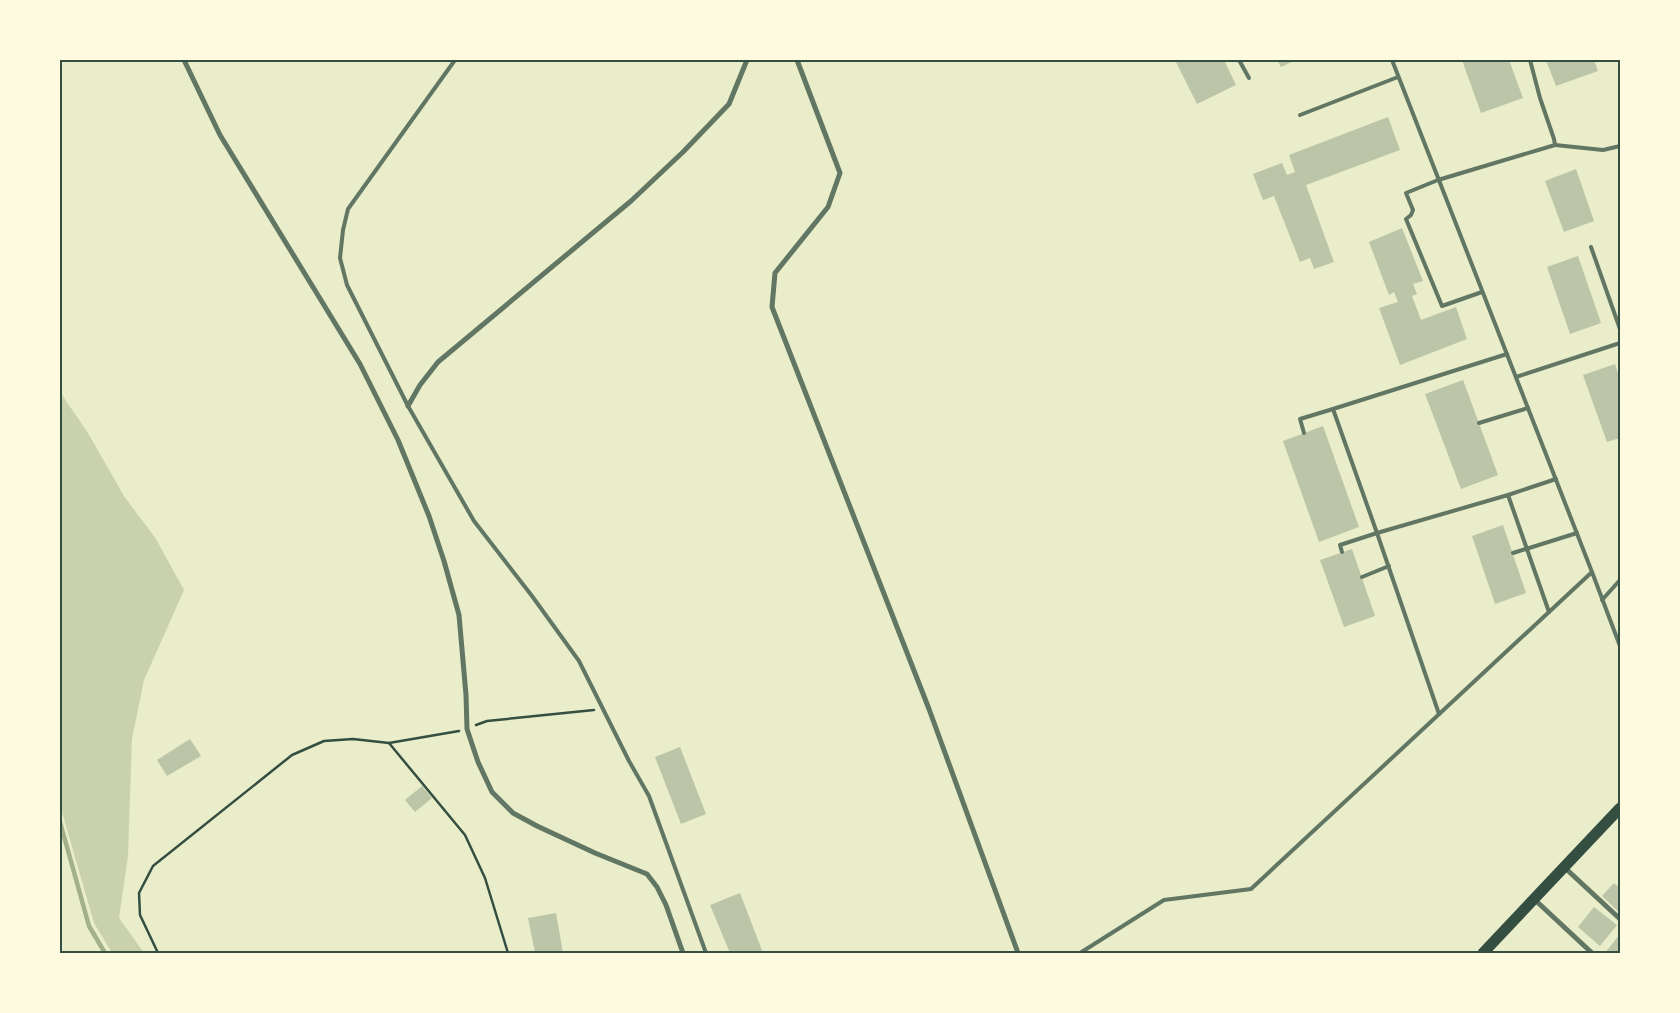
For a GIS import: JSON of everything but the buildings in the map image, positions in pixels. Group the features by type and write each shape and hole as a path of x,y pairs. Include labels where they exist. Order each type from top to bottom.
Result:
{"main road":[{"path":"1483,953 1620,808"}],"street":[{"path":"184,60 220,134 360,364 398,440 429,516 444,561 458,615 466,695 467,729 478,762 492,792 513,813 595,853 647,874 657,887 666,905 683,953"},
{"path":"408,406 438,362 631,201 683,152 729,104 747,60"},
{"path":"797,60 840,173 828,207 775,273 772,307 929,709 1018,953"},
{"path":"1564,866 1620,919"},
{"path":"1533,898 1592,953"}],"lane":[{"path":"455,60 348,209 342,230 340,258 347,285 408,406 474,522 532,596 579,661 629,761 649,796 706,953"},
{"path":"1240,60 1248,78"},
{"path":"1392,60 1620,646"},
{"path":"1530,60 1555,145"},
{"path":"1300,115 1398,77"},
{"path":"1482,292 1442,306 1406,219 1411,216 1413,210 1406,194 1438,180 1555,145 1603,150 1620,146"},
{"path":"1591,247 1620,329"},
{"path":"1516,377 1620,343"},
{"path":"1304,433 1300,419 1507,354"},
{"path":"1479,423 1528,408"},
{"path":"1333,409 1378,533 1439,714"},
{"path":"1342,552 1340,545 1556,479"},
{"path":"1508,495 1549,612"},
{"path":"1512,553 1577,534"},
{"path":"1362,577 1388,566"},
{"path":"1080,953 1164,900 1251,890 1592,572"},
{"path":"1602,600 1620,580"}],"path":[{"path":"158,953 140,915 139,893 153,866 292,755 324,741 353,739 389,743 467,729 487,721 603,709"},
{"path":"389,743 465,835 485,878 508,953"}],"green space":[{"path":"60,392 88,433 124,496 156,539 184,590 144,680 132,739 128,856 119,918 144,953 112,953 94,923 60,805"}],"waterway":[{"path":"60,822 89,926 105,953"}]}
